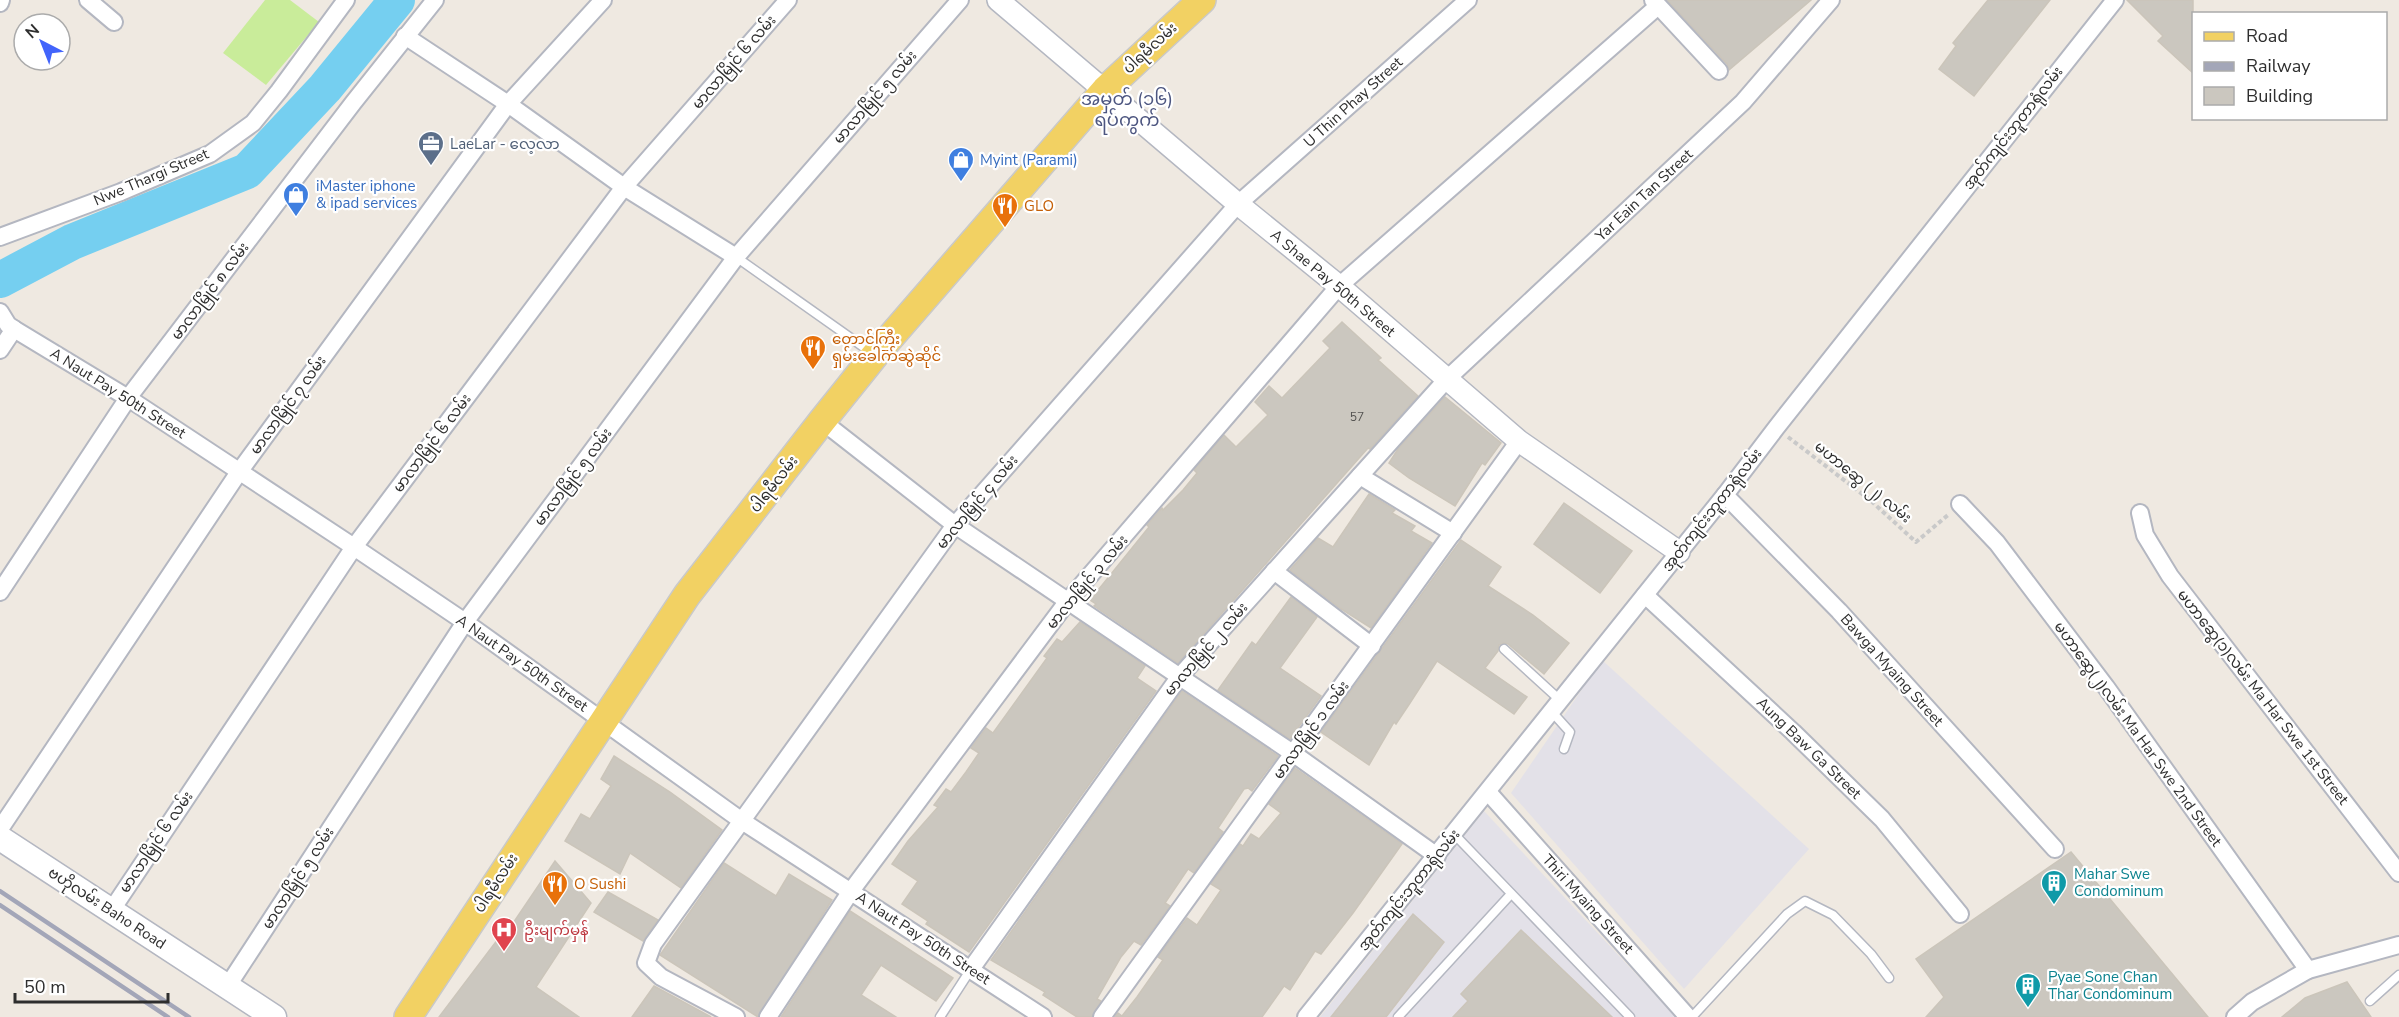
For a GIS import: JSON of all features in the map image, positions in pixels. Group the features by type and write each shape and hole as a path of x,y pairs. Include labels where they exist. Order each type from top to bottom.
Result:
{"main road":[{"name":"ပါရမီလမ်း","path":"408,1017 687,595 822,421 875,355 1105,90 1202,0"},
{"name":"ဗဟိုလမ်း Baho Road","path":"0,838 274,1017"}],"street":[{"path":"88,0 114,22"},
{"name":"Nwe Thargi Street","path":"0,237 121,192 210,154 253,123 346,0"},
{"name":"မာလာမြိုင် ၈ လမ်း","path":"0,592 128,398 435,0"},
{"name":"မာလာမြိုင် ၇ လမ်း","path":"0,829 239,472 508,104 603,0"},
{"name":"မာလာမြိုင် ၆ လမ်း","path":"111,910 354,547 624,187 788,0"},
{"name":"မာလာမြိုင် ၅ လမ်း","path":"227,987 465,622 736,257 960,0"},
{"name":"A Shae Pay 50th Street","path":"998,0 1238,204 1339,286 1519,441 1678,552"},
{"name":"U Thin Phay Street","path":"1238,204 1468,0"},
{"name":"Yar Eain Tan Street","path":"1447,380 1743,102 1831,0"},
{"name":"အုတ်ကျင်းဘူတာရုံလမ်း","path":"1306,1017 1455,835 2115,0"},
{"path":"1656,3 1719,71"},
{"name":"မာလာမြိုင် ၃ လမ်း","path":"768,1017 851,891 1067,602 1339,286 1656,3"},
{"path":"405,36 508,104 624,187 736,257"},
{"name":"မာလာမြိုင် ၄ လမ်း","path":"736,1017 662,977 646,963 652,944 955,525 1238,204"},
{"path":"0,350 6,322"},
{"name":"A Naut Pay 50th Street","path":"6,322 128,398 354,547 465,622 742,821 1043,1017"},
{"name":"မာလာမြိုင် ၂ လမ်း","path":"971,969 1180,676 1447,380"},
{"path":"822,421 955,525 1294,754 1437,856"},
{"name":"မာလာမြိုင် ၁ လမ်း","path":"1102,1017 1519,441"},
{"path":"1360,476 1453,533"},
{"name":"Bawga Myaing Street","path":"1725,495 1839,611 2055,849"},
{"name":"မဟာဆွေ(၂)လမ်း Ma Har Swe 2nd Street","path":"1960,504 1997,543 2106,687 2308,970"},
{"name":"မဟာဆွေ(၁)လမ်း Ma Har Swe 1st Street","path":"2140,513 2145,535 2170,576 2399,873"},
{"path":"1274,571 1371,646"},
{"name":"Aung Baw Ga Street","path":"1645,595 1737,679 1882,819 1960,914"},
{"name":"Thiri Myaing Street","path":"1488,792 1690,1017"},
{"path":"2235,1017 2252,1002 2308,970 2399,945"}],"lane":[{"path":"736,257 875,355"},
{"path":"1504,649 1556,707 1570,732 1564,750"},
{"path":"1455,835 1630,1017"},
{"path":"1398,1017 1511,894"},
{"path":"1690,1017 1787,914 1805,901 1833,915 1871,954 1889,978"},
{"path":"940,1017 971,969"},
{"path":"2370,1001 2399,975"}],"path":[{"name":"မဟာဆွေ (၂) လမ်း","path":"1776,428 1870,500 1916,542 1960,504"}],"shaded area":[{"path":"1602,660 1809,849 1684,989 1511,793"},
{"path":"1484,811 1676,1017 1320,1017"}],"green space":[{"path":"265,0 290,0 319,22 266,85 223,53"}],"building":[{"path":"1667,0 1811,0 1729,70 1727,64"},
{"path":"1988,0 2050,0 1974,96 1939,69 1956,46 1953,43"},
{"path":"2127,0 2193,0 2192,72 2158,41 2163,36"},
{"path":"1342,322 1381,358 1378,360 1418,396 1370,449 1368,448 1178,663 1094,606 1096,604 1090,600 1149,527 1147,525 1183,490 1197,473 1194,470 1224,435 1236,447 1268,415 1255,402 1269,386 1282,398 1330,348 1323,341"},
{"path":"1445,397 1501,443 1485,465 1482,463 1455,506 1389,463 1398,449"},
{"path":"1369,494 1395,510 1392,513 1415,526 1411,531 1432,543 1371,628 1341,609 1290,570 1318,538 1333,547"},
{"path":"1564,503 1632,551 1600,593 1534,544"},
{"path":"1461,540 1501,567 1488,586 1533,615 1569,643 1544,674 1508,644 1499,645 1498,651 1485,668 1527,697 1514,714 1437,661 1396,724 1394,722 1369,765 1321,732"},
{"path":"1291,597 1317,617 1280,668 1321,696 1290,739 1218,690 1252,642 1256,645"},
{"path":"1080,622 1145,666 1137,678 1156,691 969,952 926,924 928,921 902,904 918,881 892,864 908,841 938,807 934,805 946,789 951,792 966,772 979,753 971,748 986,728 993,733 1047,658 1044,656 1057,639 1062,642"},
{"path":"1182,691 1278,756 1252,791 1248,788 1244,789 1218,828 1223,832 1194,873 1188,869 1165,903 1170,906 1141,945 1134,941 1121,957 1097,999 1101,1001 1092,1017 1077,1017 1043,995 1045,992 991,960"},
{"path":"614,756 670,792 722,830 681,888 630,853 620,874 565,841 581,814 590,819 611,786 601,779"},
{"path":"1295,768 1402,844 1353,913 1321,954 1315,951 1290,990 1284,986 1262,1017 1115,1017 1118,1013 1122,1016 1137,997 1163,960 1158,957 1187,918 1197,925 1221,890 1211,884 1240,844 1243,846 1251,834 1259,839 1281,813 1269,804"},
{"name":"Mahar Swe Condominum","path":"2071,852 2208,1017 1926,1017 1944,997 1916,959"},
{"path":"555,861 591,903 536,987 579,1017 439,1017 498,939 501,941"},
{"path":"724,863 776,896 789,874 832,900 758,1017 660,955"},
{"path":"608,892 658,920 643,941 594,912"},
{"path":"850,911 953,978 936,1001 881,965 861,995 896,1017 781,1017"},
{"path":"1413,914 1444,942 1386,1017 1331,1017"},
{"path":"1521,930 1612,1017 1453,1017 1468,1001 1461,994"},
{"path":"2347,982 2371,1017 2282,1017 2305,998"},
{"path":"654,986 711,1017 632,1017"}],"waterway":[{"path":"0,280 72,242 247,171 325,88 397,0"}],"railway":[{"path":"0,891 189,1017"},
{"path":"0,905 168,1017"}],"place":[{"name":"LaeLar - လေ့လာ","path":"431,167"},
{"name":"Myint (Parami)","path":"961,183"},
{"name":"iMaster iphone & ipad services","path":"296,218"},
{"name":"GLO","path":"1005,229"},
{"name":"တောင်ကြီး ရှမ်းခေါက်ဆွဲဆိုင်","path":"813,371"},
{"name":"Mahar Swe Condominum","path":"2054,906"},
{"name":"O Sushi","path":"555,907"},
{"name":"ဦးမျက်မှန်","path":"504,953"},
{"name":"Pyae Sone Chan Thar Condominum","path":"2028,1009"}],"district":[{"name":"အမှတ် (၁၆) ရပ်ကွက်","path":"1127,109"}]}
